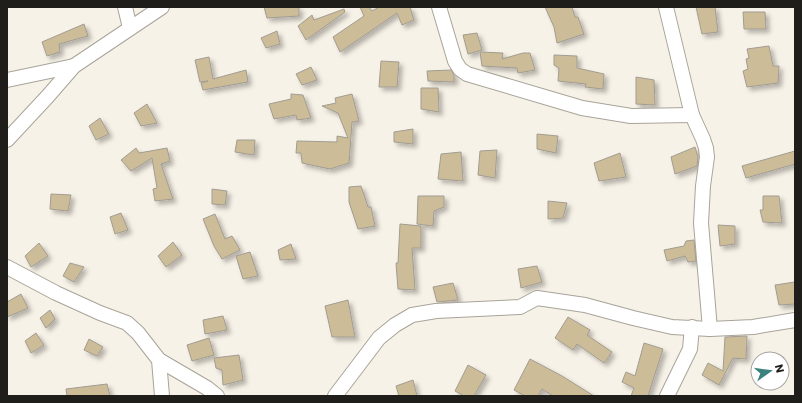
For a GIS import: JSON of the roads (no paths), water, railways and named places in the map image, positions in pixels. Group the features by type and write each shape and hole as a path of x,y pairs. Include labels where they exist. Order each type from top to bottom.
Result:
{"street":[{"path":"125,7 130,28"},
{"path":"7,140 74,66 162,7"},
{"path":"439,7 455,61 460,69 467,74 582,108 631,116 692,115"},
{"path":"666,7 692,115 703,139 706,152 701,223 710,329"},
{"path":"7,80 74,66"},
{"path":"7,267 56,294 126,323 138,333 159,360 207,388 217,396"},
{"path":"335,396 379,338 395,325 412,315 436,311 520,307 537,298 585,305 672,327 710,329 753,327 795,320"},
{"path":"667,396 690,349 692,328"},
{"path":"159,360 162,396"}]}
